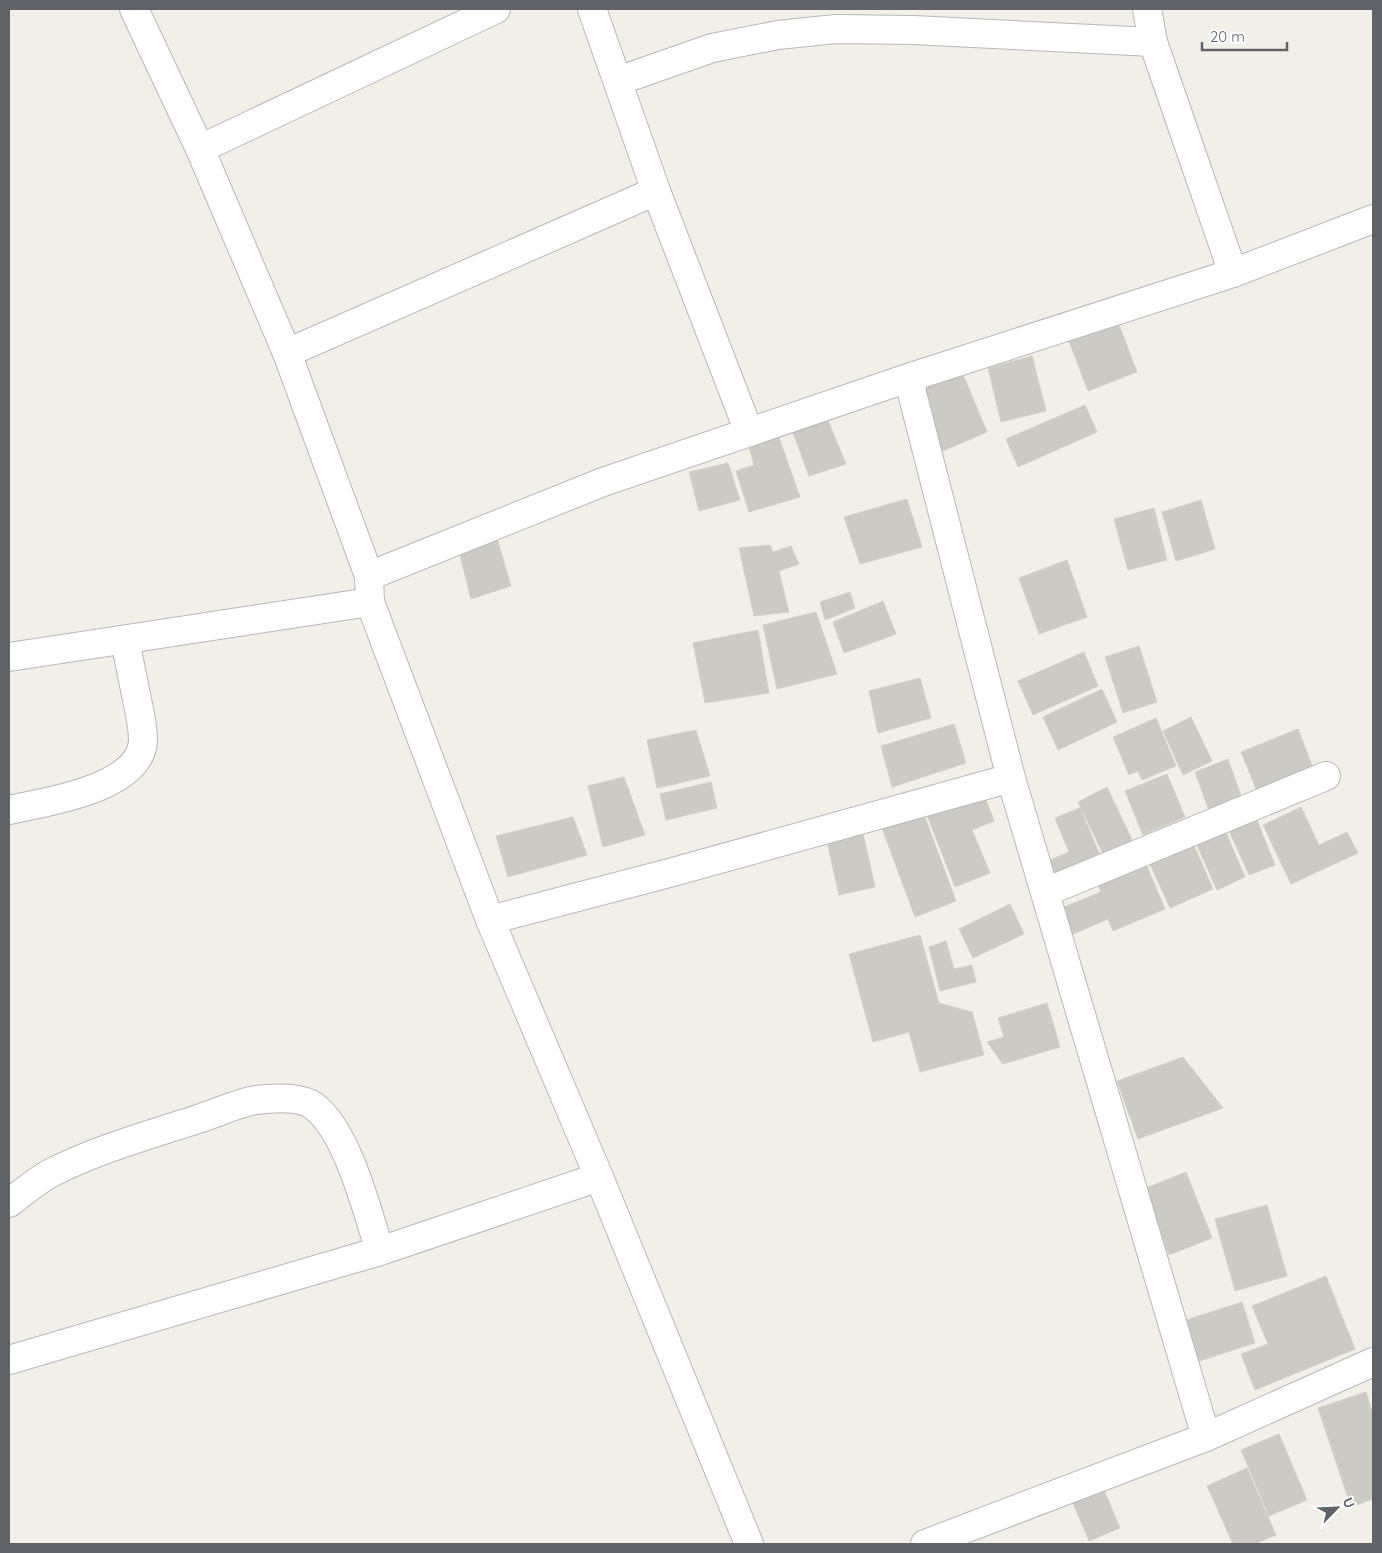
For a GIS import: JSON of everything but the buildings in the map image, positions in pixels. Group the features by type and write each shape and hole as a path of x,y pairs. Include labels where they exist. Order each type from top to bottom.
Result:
{"street":[{"path":"134,9 200,148 287,353 490,920 599,1177 749,1544"},
{"path":"200,148 496,9"},
{"path":"592,9 656,191 749,432"},
{"path":"1147,9 1153,42 1234,272"},
{"path":"618,81 712,48 778,34 836,29 922,30 1153,42"},
{"path":"287,353 656,191"},
{"path":"9,657 125,640 370,589 584,489 749,432 1234,272 1373,219"},
{"path":"911,378 915,402 1012,778 1206,1437"},
{"path":"9,810 70,796 114,780 128,770 137,757 143,742 141,722 125,640"},
{"path":"1046,892 1326,776"},
{"path":"490,920 673,872 1012,778"},
{"path":"9,1203 48,1175 70,1164 142,1137 254,1100 295,1099 314,1106 328,1120 340,1141 355,1171 380,1251"},
{"path":"9,1360 380,1251 599,1177"},
{"path":"925,1544 1206,1437 1373,1362"}]}
